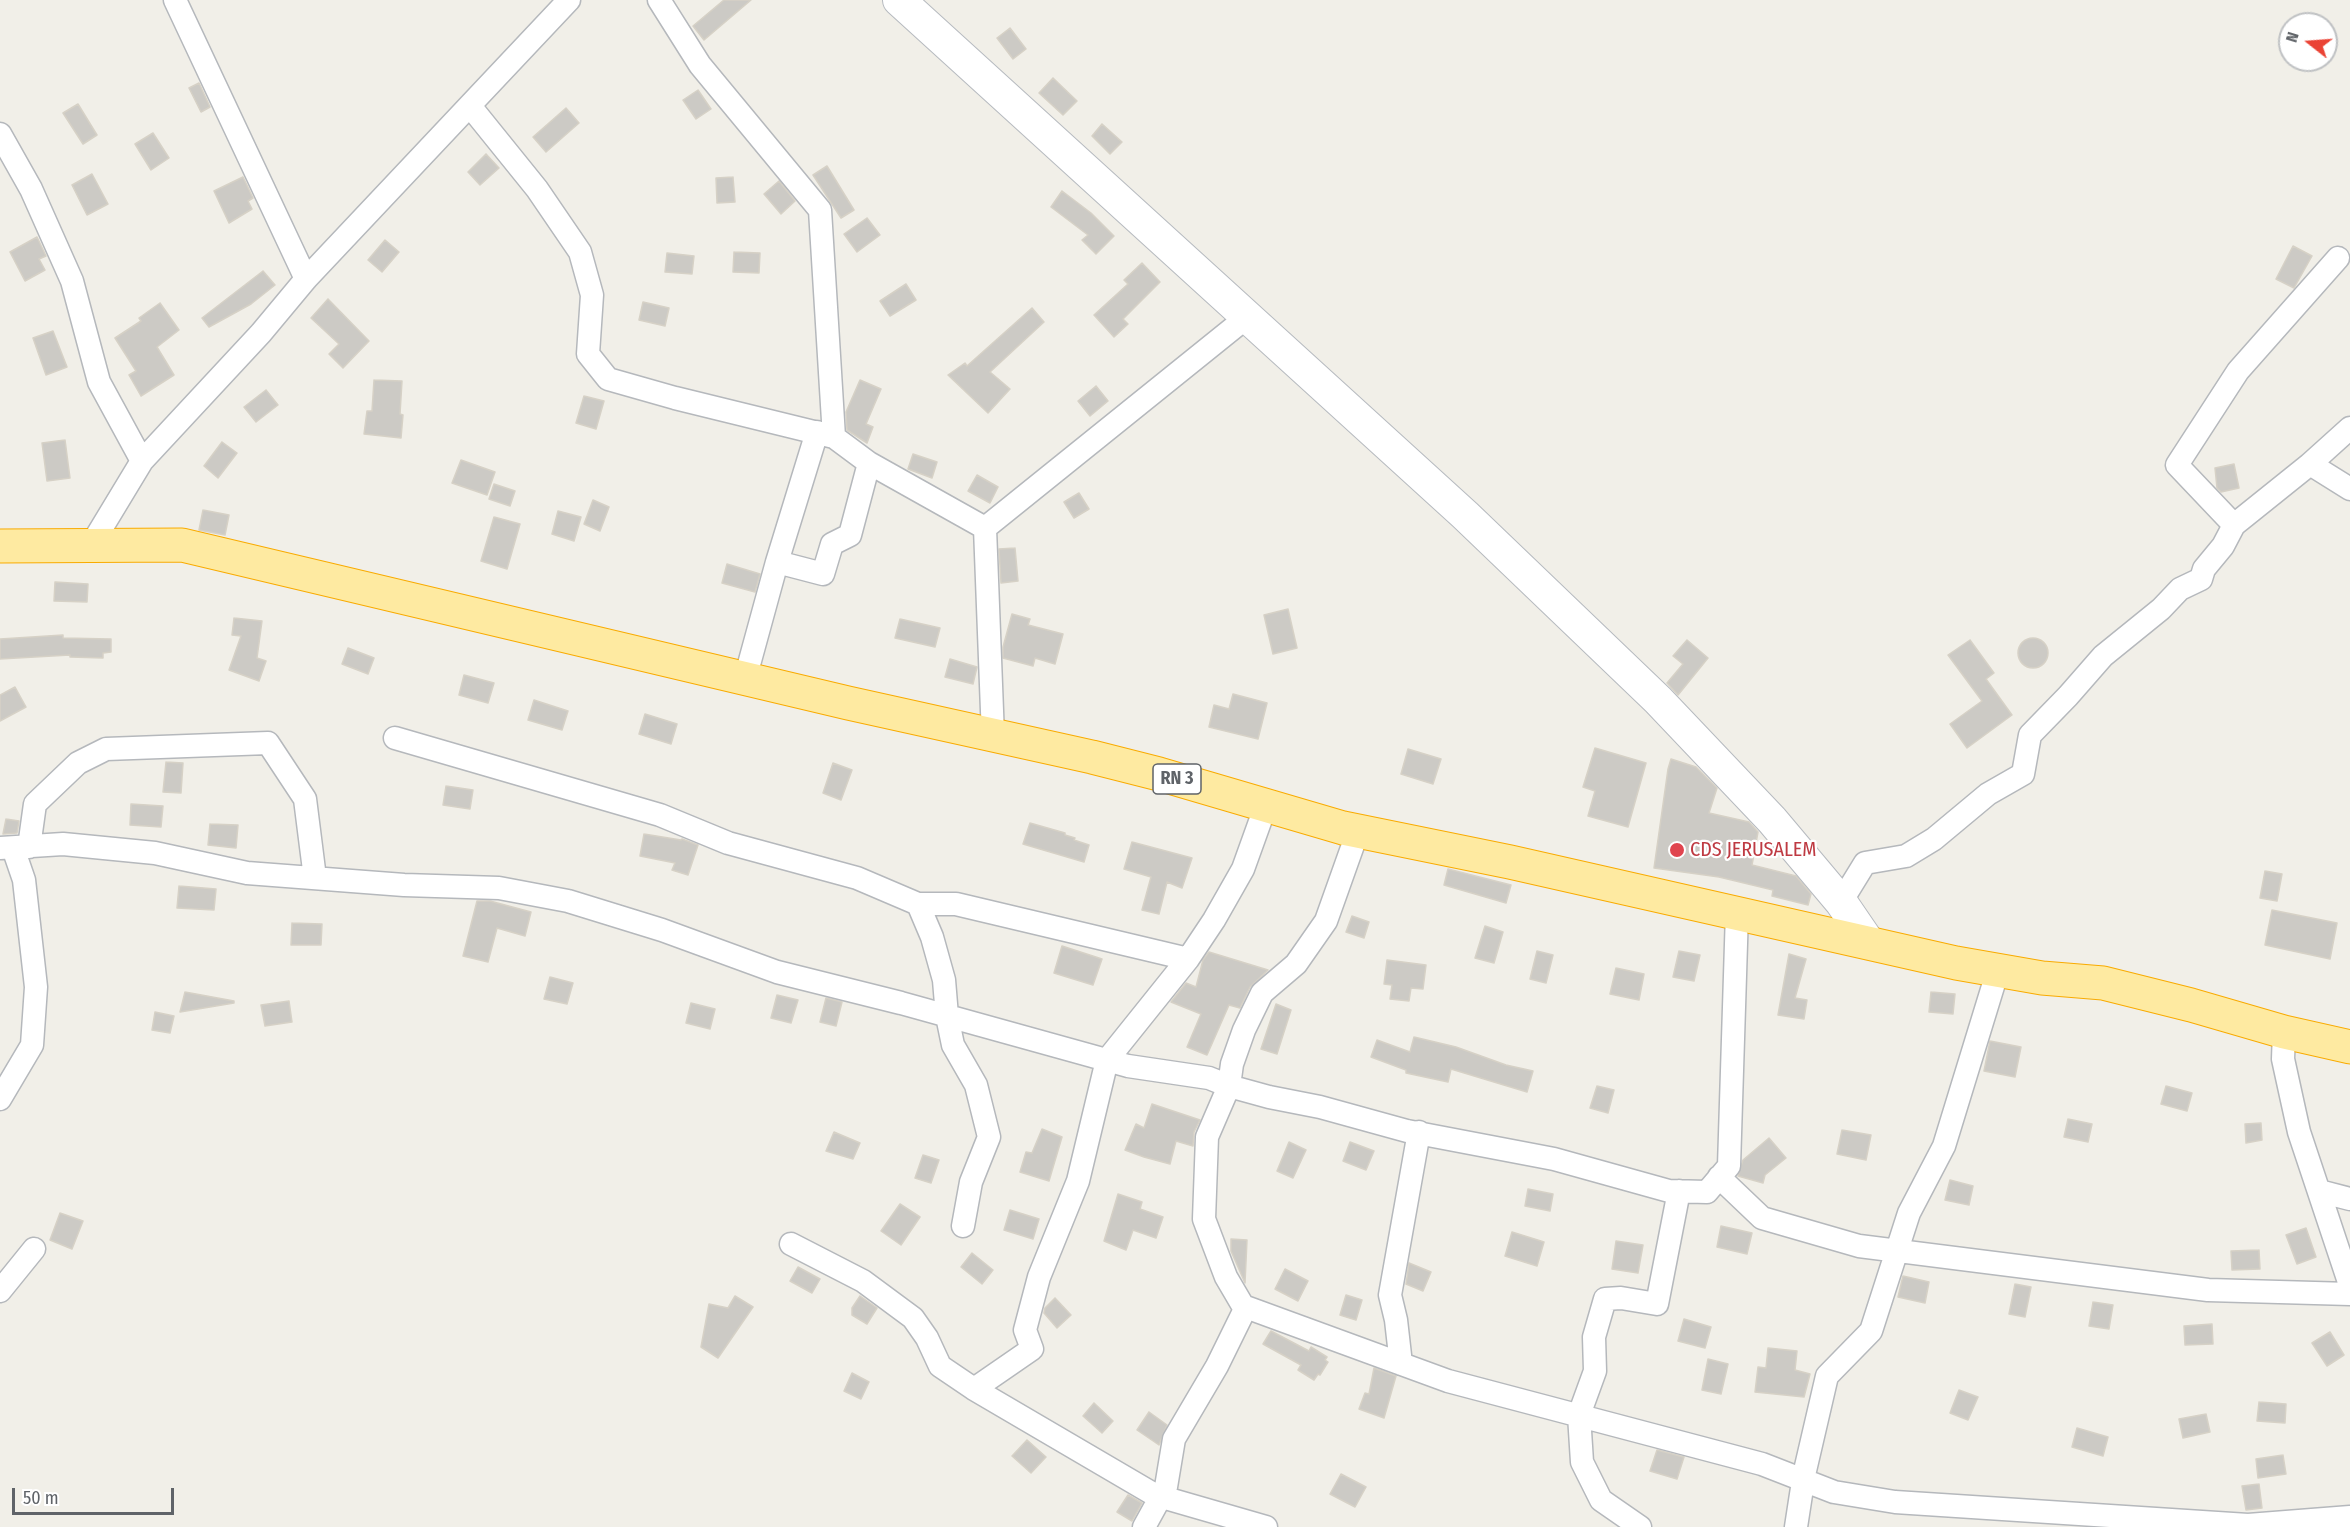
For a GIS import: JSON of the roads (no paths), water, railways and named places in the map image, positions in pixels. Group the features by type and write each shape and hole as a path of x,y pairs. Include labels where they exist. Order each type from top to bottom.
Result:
{"highway":[{"name":"RN 3","path":"0,546 182,545 745,679 1092,757 1358,831 1998,970 2042,978 2103,983 2284,1032 2350,1047"}],"main road":[{"path":"899,0 1465,515 1658,700 1772,819 1841,902 1869,943"}],"street":[{"path":"175,0 306,279"},
{"path":"90,547 142,461 261,333 306,279 569,0"},
{"path":"659,0 700,65 820,210 825,434 777,562 745,679"},
{"path":"470,106 537,189 580,252 592,295 588,354 608,379 675,398 825,434 868,463 985,528"},
{"path":"0,134 31,189 72,281 99,382 142,461"},
{"path":"2234,525 2177,465 2238,370 2338,258"},
{"path":"985,528 1247,317"},
{"path":"1841,902 1865,864 1906,856 1934,839 1988,794 2023,774 2030,735 2103,656 2161,609 2180,589 2201,579 2204,569 2223,546 2234,525 2310,465 2350,428"},
{"path":"777,562 823,574 832,544 850,535 868,463"},
{"path":"2310,465 2350,489"},
{"path":"985,528 993,736"},
{"path":"395,738 660,815 728,843 857,878 918,904 956,904 1188,959"},
{"path":"0,1099 32,1045 36,987 24,880 14,848 35,804 78,763 106,749 268,743 305,799 315,878"},
{"path":"974,1389 1032,1349 1025,1330 1039,1277 1078,1181 1107,1060 1188,959 1214,920 1243,869 1266,806"},
{"path":"1358,831 1326,921 1296,963 1262,993 1241,1039 1232,1064 1229,1086 1207,1137 1204,1220 1226,1277 1243,1306 1448,1381 1762,1464 1834,1492 1895,1502 2248,1525 2350,1517"},
{"path":"14,848 63,844 155,853 247,873 404,885 499,888 568,901 662,930 777,972 1128,1066 1209,1078 1269,1097 1320,1107 1407,1131 1554,1159 1669,1191 1707,1192 1729,1166 1737,912"},
{"path":"918,904 932,937 944,980 947,1016 953,1045 976,1085 989,1137 971,1182 963,1226"},
{"path":"1796,1527 1803,1480 1827,1376 1871,1331 1909,1213 1944,1146 1998,970"},
{"path":"2284,1032 2283,1059 2299,1132 2350,1286"},
{"path":"1401,1364 1396,1320 1390,1295 1419,1132"},
{"path":"1719,1177 1762,1218 1859,1246 2208,1290 2350,1294"},
{"path":"1640,1527 1601,1500 1582,1462 1579,1415 1595,1371 1594,1337 1605,1299 1621,1298 1657,1304 1679,1191"},
{"path":"2319,1191 2350,1198"},
{"path":"790,1244 863,1281 913,1318 927,1338 940,1366 974,1389 1160,1497 1266,1527"},
{"path":"0,1291 34,1248"},
{"path":"1144,1527 1166,1487 1174,1439 1216,1366 1246,1307"}],"place":[{"name":"CDS JERUSALEM","path":"1677,850"}]}
